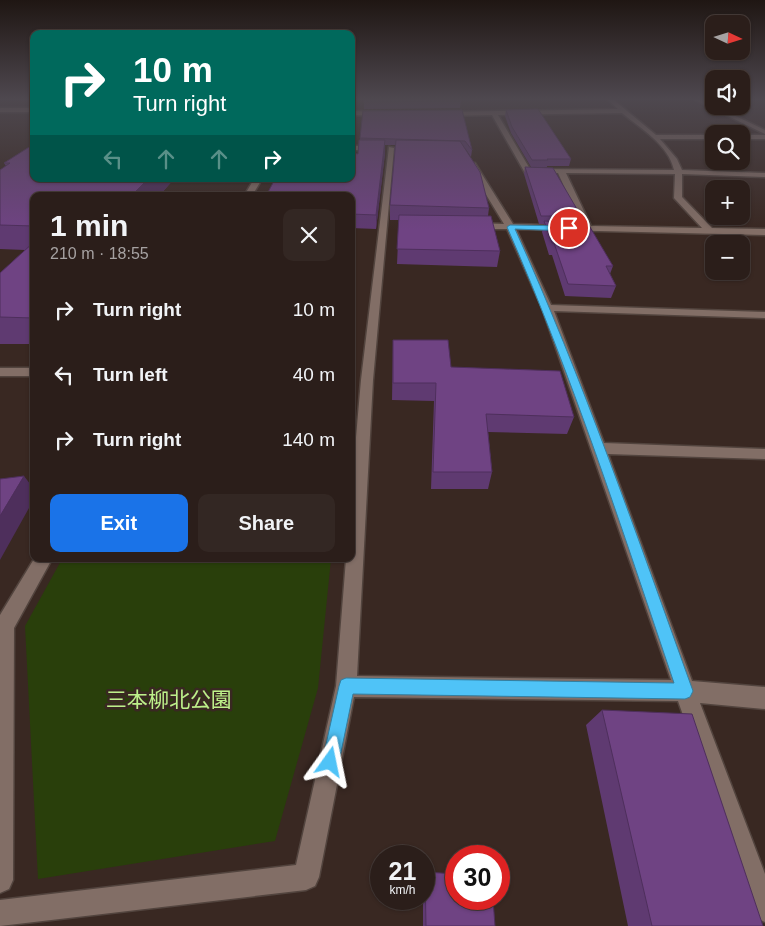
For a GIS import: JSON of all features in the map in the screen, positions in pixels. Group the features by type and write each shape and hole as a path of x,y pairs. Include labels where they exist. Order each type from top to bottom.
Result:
{"street":[{"path":"512,143 528,171 678,172 765,175"},
{"path":"660,143 674,159 678,172 678,198 709,230"},
{"path":"355,148 395,149 389,225 359,380 355,474"},
{"path":"466,157 510,227 547,308 765,910"},
{"path":"573,163 578,171"},
{"path":"561,171 588,229"},
{"path":"462,226 765,232"},
{"path":"547,308 765,315"},
{"path":"0,372 30,372"},
{"path":"599,448 765,454"},
{"path":"0,880 4,626 41,562"},
{"path":"0,913 306,877 346,686 351,562"},
{"path":"346,686 685,691 765,698"}],"green space":[{"name":"三本柳北公園","path":"60,562 331,562 318,688 275,841 38,879 25,626"}],"building":[{"path":"359,143 385,143 376,215 355,214 355,192 268,192 273,182 355,182 355,153 358,154"},
{"path":"396,143 461,143 480,172 489,208 390,205"},
{"path":"522,143 561,143 571,159 547,159 532,160"},
{"path":"30,147 30,182 145,182 135,192 30,192 30,226 0,225 0,170 10,163 4,163"},
{"path":"525,167 553,168 581,216 541,216"},
{"path":"399,215 491,216 500,251 397,249"},
{"path":"544,221 587,222 613,266 606,266 616,286 568,284 554,243 552,243"},
{"path":"30,246 30,318 0,317 0,273"},
{"path":"393,340 448,340 451,367 560,371 574,417 486,414 492,472 433,472 436,383 393,383"},
{"path":"24,476 0,516 0,479"},
{"path":"602,710 692,714 763,926 652,926"},
{"path":"435,873 445,873 445,910 494,910 495,926 426,926 426,910 435,910"}],"route":[{"path":"330,762 346,686 685,691 547,308 510,227 569,228"}]}
